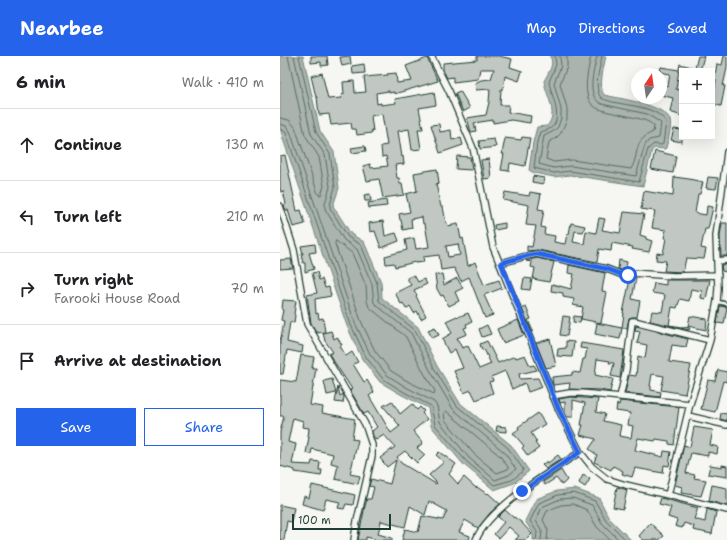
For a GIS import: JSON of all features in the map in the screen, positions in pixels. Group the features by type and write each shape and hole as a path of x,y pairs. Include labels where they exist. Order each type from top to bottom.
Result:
{"street":[{"path":"431,56 449,91 473,148 494,247 552,396 580,452 592,467 607,480 626,486 727,510"},
{"path":"668,495 690,404 710,340 717,302 718,275 716,261 716,236 727,152"},
{"path":"280,206 294,250 307,324 365,424 372,445 372,456 356,521 354,540"},
{"path":"501,263 537,254 603,268 625,276 632,273 674,276 718,275"},
{"path":"716,261 727,260"},
{"path":"620,397 626,370 632,322 634,321 710,340"},
{"path":"552,396 581,393 690,404"},
{"path":"688,416 727,425"},
{"path":"476,540 486,524 503,507 522,491 580,452"}],"lane":[{"path":"717,302 727,304"}],"water":[{"path":"280,56 303,56 320,131 334,152 339,188 333,206 351,234 364,242 381,282 382,298 418,327 437,366 460,403 511,445 529,471 514,483 494,490 463,464 431,426 428,408 380,382 362,359 347,326 283,139 280,126"},
{"path":"550,56 606,56 601,82 604,95 631,100 631,104 644,104 651,106 667,115 670,120 670,134 666,148 655,148 652,150 643,186 570,175 554,177 534,173 529,170 537,127 547,126 552,116 551,104 544,81 552,63"},
{"path":"575,489 599,498 609,518 631,540 533,540 533,533 525,521 536,499 557,491"}],"building":[{"path":"311,56 327,56 328,65 321,66 321,62 311,63"},
{"path":"350,56 351,64 342,66 340,57"},
{"path":"477,56 499,56 512,59 510,67 522,71 519,81 505,76 503,89 501,89 500,105 509,105 508,112 531,116 530,123 511,120 493,123 493,120 474,123 476,131 471,132 467,118 486,115 489,102 490,89 476,90 475,83 481,80 491,79 494,69 480,69 478,79 453,82 453,77 447,78 443,70 443,63 477,60"},
{"path":"698,56 704,56 701,68 695,68"},
{"path":"724,56 727,56 727,68 723,86 725,86 721,106 715,105 715,75 717,64 722,65"},
{"path":"427,58 438,81 394,94 394,92 389,93 389,91 376,93 377,104 381,103 381,105 396,103 395,99 434,92 436,105 419,108 423,129 418,129 421,149 412,150 409,129 398,131 404,164 395,165 397,178 399,178 400,184 402,184 404,195 383,198 379,179 367,181 363,166 370,164 371,168 388,166 386,156 382,157 381,146 387,145 382,114 371,116 372,133 357,135 356,129 352,129 351,123 331,125 329,114 319,115 317,97 311,76 322,73 328,99 342,98 341,95 344,94 343,82 354,81 355,93 366,92 364,77 396,73 397,83 412,81 406,66"},
{"path":"364,64 365,73 353,74 352,66"},
{"path":"680,64 695,68 679,68"},
{"path":"667,68 679,70 676,89 679,90 679,115 670,112 673,98 667,96 667,86 670,74 667,73"},
{"path":"460,91 470,108 463,112 455,93"},
{"path":"439,124 440,132 451,130 452,140 461,138 463,145 440,153 431,125"},
{"path":"674,129 679,130 679,140 682,140 682,142 671,140"},
{"path":"522,137 530,138 525,166 510,163 509,171 501,170 505,138 521,140"},
{"path":"494,139 496,147 480,149 479,141"},
{"path":"365,146 366,151 352,153 351,148"},
{"path":"655,151 676,156 673,173 651,169"},
{"path":"285,155 297,211 301,210 305,224 293,227 288,210 286,210 284,205 286,204 283,191 281,192 280,188 280,156"},
{"path":"457,156 470,157 472,170 456,169"},
{"path":"489,159 491,178 484,179 481,160"},
{"path":"437,169 439,183 436,184 446,223 448,226 458,224 461,239 463,238 468,266 475,262 484,285 499,280 502,288 484,295 493,315 485,318 469,277 461,281 454,268 441,270 439,255 423,257 424,262 415,262 395,267 394,263 386,264 385,256 407,250 405,240 414,238 416,249 429,247 425,224 423,224 422,217 411,219 412,228 403,230 400,220 399,214 410,212 406,194 417,191 414,173","holes":["458,244 460,255 448,257 446,246"]},
{"path":"533,176 544,178 543,184 532,182"},
{"path":"674,177 703,182 700,194 698,194 695,213 706,215 707,206 713,207 708,229 705,229 701,248 706,249 704,259 686,258 683,272 664,271 666,261 656,260 657,253 663,254 666,230 652,228 655,211 641,209 644,191 673,196"},
{"path":"708,177 718,178 716,189 706,188"},
{"path":"505,192 529,196 530,192 541,194 538,209 544,210 541,227 545,228 544,234 555,236 554,242 565,244 571,223 585,226 583,232 575,231 573,242 584,244 586,231 596,233 599,218 605,219 602,230 620,233 624,212 644,214 640,235 652,241 649,252 612,243 611,251 599,249 597,262 538,250 527,251 527,246 532,247 536,226 526,225 529,205 503,200"},
{"path":"370,194 371,201 365,201 364,195"},
{"path":"386,200 387,206 369,208 368,203"},
{"path":"383,221 385,236 396,233 399,241 381,248 375,231 370,232 369,223"},
{"path":"505,223 505,228 495,230 494,225"},
{"path":"722,223 727,223 727,256 721,256 720,236"},
{"path":"315,244 316,252 309,253 314,269 305,272 305,263 303,263 301,246"},
{"path":"537,258 554,262 549,282 533,279 535,268 531,267 532,262 526,261"},
{"path":"291,259 293,268 280,269 280,260"},
{"path":"619,260 627,262 625,271 618,269"},
{"path":"727,264 726,272 722,271 721,265"},
{"path":"569,265 605,273 602,291 607,292 601,323 581,319 583,307 573,305 574,299 563,297 563,293 551,291 552,284 571,289 574,274 568,273"},
{"path":"317,272 319,280 322,279 325,288 329,287 331,296 315,299 316,314 318,313 319,319 323,318 325,332 317,333 311,323 307,295 317,293 312,273"},
{"path":"442,274 444,285 457,278 463,288 455,292 459,301 449,306 443,295 441,296 437,289 435,275"},
{"path":"414,275 418,282 424,279 427,284 414,290 426,316 421,319 417,311 414,313 410,306 406,309 403,303 401,304 395,293 411,285 407,278"},
{"path":"633,277 636,278 632,299 640,301 637,317 629,318 627,328 622,328 623,313 630,279"},
{"path":"524,278 532,279 530,290 522,289"},
{"path":"666,280 710,280 706,299 701,298 702,291 691,289 689,301 680,299 677,308 672,307 669,325 690,328 689,330 650,321 652,311 662,312 665,295 652,293 654,283 666,285"},
{"path":"283,300 296,301 294,323 290,322 287,342 303,346 302,353 287,350 283,374 280,374 280,338 284,321 281,320"},
{"path":"720,306 727,307 724,324 717,323"},
{"path":"526,307 531,319 528,320 533,331 532,332 522,309"},
{"path":"468,313 472,322 466,324 467,327 464,328 467,334 457,338 462,348 468,346 479,369 491,364 480,344 487,341 498,363 515,356 516,358 525,355 530,366 534,365 537,370 519,374 520,379 538,378 542,387 528,392 525,383 512,389 505,371 491,377 493,381 489,382 493,393 476,400 471,390 464,393 454,371 463,368 455,349 449,353 442,339 452,333 446,321"},
{"path":"563,316 570,317 567,336 560,335"},
{"path":"574,316 581,317 580,323 573,322"},
{"path":"690,316 707,319 706,330 688,326"},
{"path":"518,320 524,335 503,343 497,329"},
{"path":"597,323 622,328 620,339 595,334"},
{"path":"487,325 491,334 482,337 479,329"},
{"path":"636,326 688,339 686,347 672,345 669,362 691,365 685,394 661,390 664,376 652,374 650,386 651,390 661,392 660,397 625,393 629,375 636,376 638,356 645,358 647,345 637,343 640,331 635,330"},
{"path":"435,327 439,335 432,338 428,330"},
{"path":"331,331 334,339 337,337 342,345 340,346 346,356 352,352 358,362 353,364 364,382 367,380 374,392 369,396 391,433 400,426 383,406 392,401 400,414 412,404 417,410 420,407 424,411 422,413 427,419 413,431 423,443 417,448 425,455 417,463 405,451 397,457 401,463 436,484 437,483 429,475 444,462 436,455 439,452 456,464 449,474 458,484 464,477 476,488 477,487 487,494 488,493 500,504 490,513 478,528 465,520 459,532 470,536 469,540 402,540 405,529 418,532 422,516 443,520 447,511 429,501 425,515 410,506 405,527 381,521 378,534 392,538 392,540 379,540 366,537 366,540 358,540 367,499 371,499 374,487 369,486 371,479 390,484 396,460 387,467 380,458 395,447 384,435 376,440 373,436 372,431 377,427 368,412 364,414 350,390 352,389 329,354 333,352 325,341 323,333"},
{"path":"550,339 556,366 546,368 536,343"},
{"path":"566,341 574,342 572,357 557,356 558,349 566,348"},
{"path":"581,343 624,350 620,378 611,376 614,363 597,359 595,375 613,379 610,392 600,390 569,389 570,383 553,385 552,377 572,375 572,372 580,373 587,349 580,348"},
{"path":"301,355 314,357 312,368 316,368 310,405 323,407 322,413 355,419 352,439 358,440 350,474 360,476 358,484 335,479 338,465 331,463 333,454 312,449 311,454 306,453 309,428 302,427 303,421 293,418 288,442 296,444 292,464 311,465 312,461 320,462 319,470 322,470 321,476 295,472 295,470 280,466 280,432 284,416 280,416 280,380 296,382"},
{"path":"718,370 727,372 727,382 723,381 715,412 701,409 708,380 715,381"},
{"path":"332,379 336,393 327,395 324,381"},
{"path":"338,387 340,396 343,394 344,397 343,403 335,402"},
{"path":"570,397 598,399 596,412 605,414 603,421 621,425 619,436 631,438 633,426 628,425 630,413 616,411 617,404 619,405 620,401 679,407 674,445 669,444 669,441 656,439 655,441 638,438 635,450 663,457 664,451 671,452 669,466 664,465 663,473 635,468 632,477 622,474 623,471 613,466 611,470 594,462 597,455 589,449 596,439 580,435 583,425 581,425 585,403 573,400 573,417 567,417 565,413 565,402 560,403 559,399"},
{"path":"538,413 545,424 531,433 539,448 528,456 522,448 524,446 513,433 519,429 518,427"},
{"path":"721,413 727,414 727,421 720,419"},
{"path":"497,426 506,427 506,432 496,431"},
{"path":"694,427 713,430 710,445 718,447 717,454 708,452 708,456 691,453 686,473 695,475 694,478 706,480 701,496 681,493 682,487 675,485 684,445 690,447"},
{"path":"558,455 561,459 546,469 542,465 547,461 548,463"},
{"path":"710,465 722,467 722,465 727,466 727,477 708,474"},
{"path":"561,470 567,480 562,485 556,478 545,485 543,482"},
{"path":"583,475 590,479 585,487 579,483"},
{"path":"312,485 355,495 353,505 346,504 344,509 338,508 340,502 326,499 323,510 302,504 304,496 309,498"},
{"path":"712,485 727,488 727,506 709,501"},
{"path":"617,487 627,490 623,509 613,507"},
{"path":"661,498 698,508 694,519 705,522 707,509 716,512 712,534 693,530 694,526 684,523 682,528 675,526 677,520 668,517 671,507 659,504"},
{"path":"280,505 294,508 291,522 287,521 284,540 280,540"},
{"path":"505,510 521,522 532,534 526,540 515,540 519,536 509,527 499,538 494,534 504,522 498,517"},
{"path":"650,523 664,536 659,540 643,540 639,536"}],"route":[{"path":"522,491 580,452 558,408 537,358 501,263 537,254 607,269 625,276 628,275"}]}
